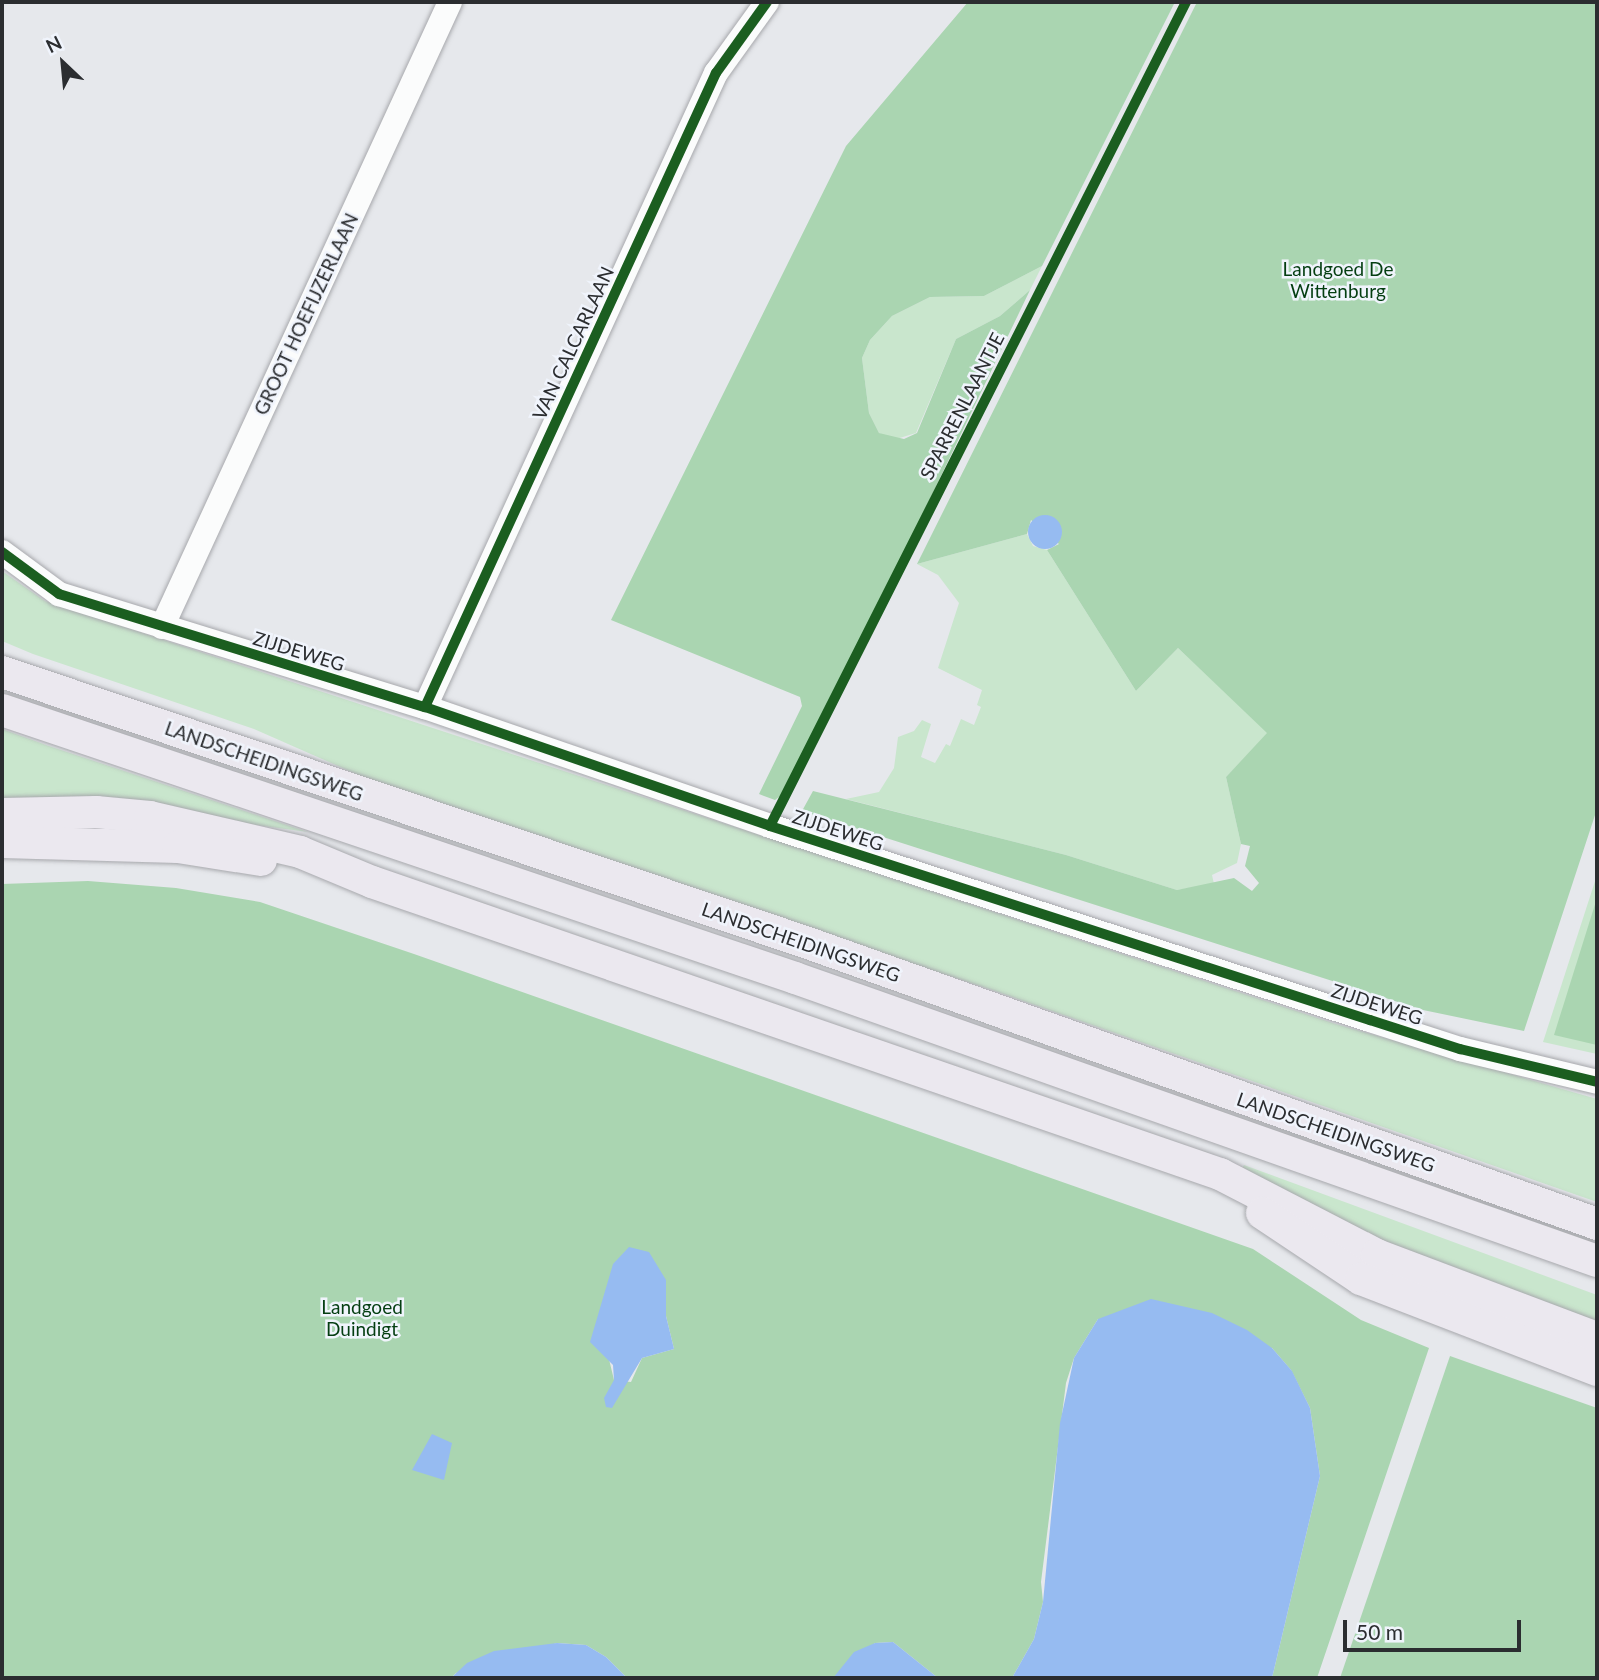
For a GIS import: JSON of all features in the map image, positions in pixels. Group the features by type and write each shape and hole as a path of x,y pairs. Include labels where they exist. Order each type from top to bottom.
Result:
{"main road":[{"name":"LANDSCHEIDINGSWEG","path":"15,676 808,943 1597,1224"},
{"name":"LANDSCHEIDINGSWEG","path":"2,710 795,978 1597,1261"},
{"path":"2,814 96,812 178,821 300,852 372,882 1154,1152 1262,1192 1389,1260 1597,1338"},
{"path":"2,842 178,847 372,882"},
{"path":"1154,1152 1215,1183 1362,1279 1597,1370"}],"street":[{"name":"GROOT HOEFIJZERLAAN","path":"162,627 450,2"},
{"name":"VAN CALCARLAAN","path":"425,707 716,73 767,2"},
{"name":"ZIJDEWEG","path":"2,552 60,594 425,707 783,830 1461,1049 1597,1082"},
{"path":"2,655 15,676"}],"green space":[{"path":"968,2 1175,2 1042,266 984,296 930,297 892,316 870,340 862,358 869,413 879,433 904,439 917,433 956,339 1000,316 1030,290 859,647 783,794 775,800 759,794 802,706 800,697 611,620 846,146"},
{"name":"Landgoed De Wittenburg","path":"1197,2 1597,2 1597,809 1524,1031 1423,1010 802,811 813,791 1066,855 1177,890 1234,878 1252,891 1259,883 1245,866 1250,846 1241,844 1226,777 1267,733 1178,648 1136,691 1047,550 1059,544 1031,520 1027,534 917,564"},
{"path":"1042,266 1030,290 1000,316 956,339 916,433 893,440 879,433 869,413 862,358 870,340 892,316 930,297 984,296"},
{"path":"1027,534 1033,546 1047,550 1136,691 1178,648 1268,733 1226,777 1241,844 1237,863 1212,875 1214,884 1177,890 1066,855 846,799 879,792 894,768 898,737 914,731 922,720 931,724 921,757 935,763 946,744 950,746 961,719 974,725 981,707 977,705 982,690 938,668 959,603 938,575 917,564"},
{"path":"2,571 45,601 1336,1024 1597,1099 1597,1202 992,990 498,826 363,777 254,729 33,654 2,641"},
{"path":"2,729 308,832 117,806 2,802"},
{"path":"1597,875 1597,1054 1543,1042"},
{"name":"Landgoed Duindigt","path":"88,881 176,888 260,902 1253,1249 1361,1320 1429,1348 1317,1678 1272,1678 1320,1476 1310,1408 1291,1370 1272,1348 1098,1319 1074,1358 1066,1383 1041,1582 1043,1602 1034,1639 1012,1678 938,1678 893,1642 875,1643 833,1678 627,1678 606,1657 586,1645 557,1643 456,1673 451,1678 2,1678 2,884","holes":["666,1280 666,1316 674,1349 642,1358 631,1382 614,1380 608,1355"]},
{"path":"1597,898 1597,1045 1554,1035"},
{"path":"1244,1165 1597,1295 1597,1326 1401,1253 1241,1170"},
{"path":"1450,1356 1597,1408 1597,1678 1340,1678"}],"water":[{"path":"1045,515 1057,520 1062,532 1057,544 1045,549 1033,544 1028,532 1033,520"},
{"path":"629,1247 649,1252 666,1280 666,1316 674,1349 642,1358 612,1408 606,1407 604,1398 614,1380 613,1365 590,1342 613,1264"},
{"path":"1151,1299 1212,1313 1247,1330 1272,1348 1292,1371 1310,1408 1320,1476 1272,1678 1012,1678 1034,1639 1043,1602 1060,1423 1074,1358 1098,1319"},
{"path":"432,1434 452,1443 444,1480 412,1470"},
{"path":"893,1642 938,1678 833,1678 854,1652 875,1643"},
{"path":"557,1643 586,1645 606,1657 627,1678 451,1678 467,1663 494,1651"}],"cycle path":[{"path":"425,707 716,73 767,2"},
{"name":"SPARRENLAANTJE","path":"770,826 1186,2"},
{"path":"2,552 59,594 425,707 770,826 1460,1049 1597,1082"}]}
